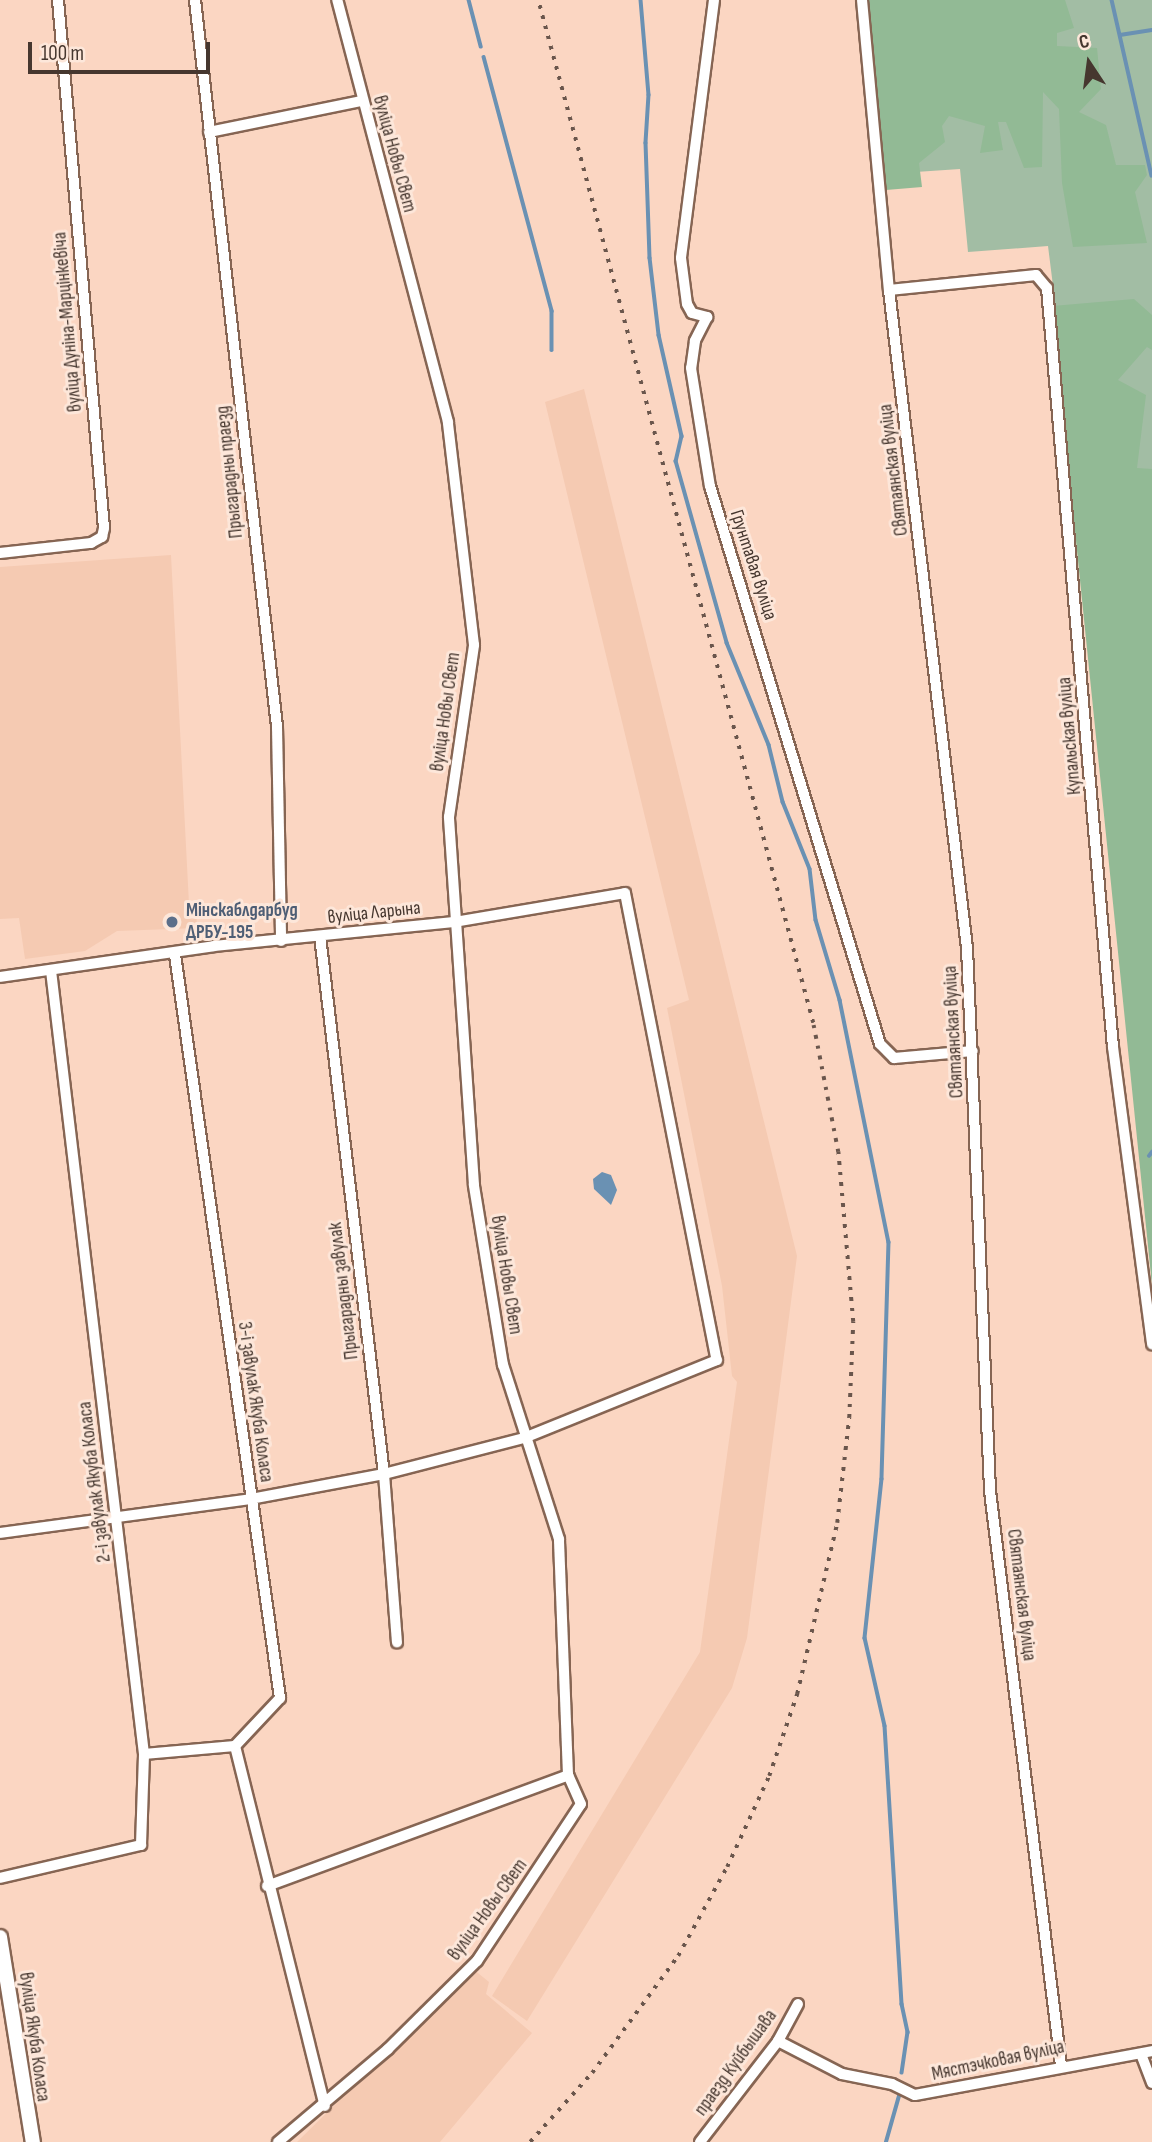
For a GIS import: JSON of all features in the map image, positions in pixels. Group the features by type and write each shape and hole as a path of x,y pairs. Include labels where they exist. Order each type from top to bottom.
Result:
{"street":[{"name":"вуліца Дуніна-Марцінкевіча","path":"0,553 91,543 102,537 104,528 58,0"},
{"name":"Прыгарадны праезд","path":"195,0 277,727 281,941"},
{"name":"вуліца Новы Свет","path":"278,2142 325,2106 477,1961 582,1804 568,1775 559,1539 524,1438 503,1365 474,1185 454,922 449,817 474,645 448,422 337,0"},
{"name":"Грунтавая вуліца","path":"714,0 681,258 687,304 692,313 707,317 695,341 691,368 710,486 880,1044 894,1058 973,1051"},
{"name":"Святаянская вуліца","path":"862,0 889,290 966,935 990,1491 1061,2064"},
{"path":"209,132 362,101"},
{"name":"Купальская вуліца","path":"889,290 1036,275 1047,288 1113,1047 1152,1344"},
{"name":"вуліца Ларына","path":"0,978 320,936 454,922 625,893 717,1360 524,1438"},
{"name":"Прыгарадны завулак","path":"320,936 384,1474 397,1643"},
{"name":"3-і завулак Якуба Коласа","path":"175,955 281,1698 235,1746"},
{"name":"2-і завулак Якуба Коласа","path":"0,1878 141,1844 144,1754 51,971"},
{"path":"0,1533 251,1499 384,1474 524,1438"},
{"path":"144,1754 235,1746 267,1886 325,2106"},
{"path":"267,1886 568,1775"},
{"name":"вуліца Якуба Коласа","path":"0,1937 33,2142"},
{"name":"праезд Куйбышава","path":"700,2142 778,2041 798,2004"},
{"name":"Мястэчковая вуліца","path":"778,2041 842,2074 892,2084 915,2095 1061,2064 1152,2051"},
{"path":"1141,2054 1152,2083"}],"shaded area":[{"path":"584,389 797,1256 747,1638 732,1688 527,2021 492,1996 700,1652 737,1382 732,1376 722,1286 667,1008 689,1000 545,402"},
{"path":"171,555 189,904 196,905 197,928 117,931 85,951 25,959 19,918 0,919 0,567"},
{"path":"473,1969 489,1982 486,1994 532,2033 440,2142 297,2142"}],"green space":[{"path":"868,0 1152,0 1152,1281 1081,509 1048,246 968,252 960,169 886,174"},
{"path":"869,0 1065,0 1074,28 1057,33 1057,46 1097,48 1101,89 1079,112 1106,125 1116,165 1145,165 1147,175 1135,192 1147,243 1073,247 1062,183 1059,109 1043,92 1042,167 1024,168 1006,122 998,122 1003,150 980,153 985,126 949,116 942,126 945,142 919,163 922,187 886,190"},
{"path":"1134,299 1152,315 1152,350 1147,347 1118,380 1146,395 1137,468 1152,469 1152,1285 1052,306"}],"water":[{"path":"602,1172 611,1175 617,1190 611,1205 594,1189 593,1179"}],"waterway":[{"path":"469,0 481,46"},
{"path":"641,0 649,95 646,143 650,258 659,335 682,436 676,461 727,643 769,745 783,802 810,869 816,920 840,1000 889,1242 882,1479 865,1638 885,1726 902,2004 908,2032 902,2073"},
{"path":"1112,0 1152,176"},
{"path":"1120,35 1152,30"},
{"path":"484,57 552,311 552,350"},
{"path":"1149,1156 1152,1152"},
{"path":"886,2142 899,2096"}],"railway":[{"path":"530,2142 592,2073 678,1956 727,1867 769,1776 797,1694 837,1523 849,1418 853,1322 838,1152 813,1023 538,0"}],"place":[{"name":"Мінскаблдарбуд ДРБУ-195","path":"172,922"}]}
